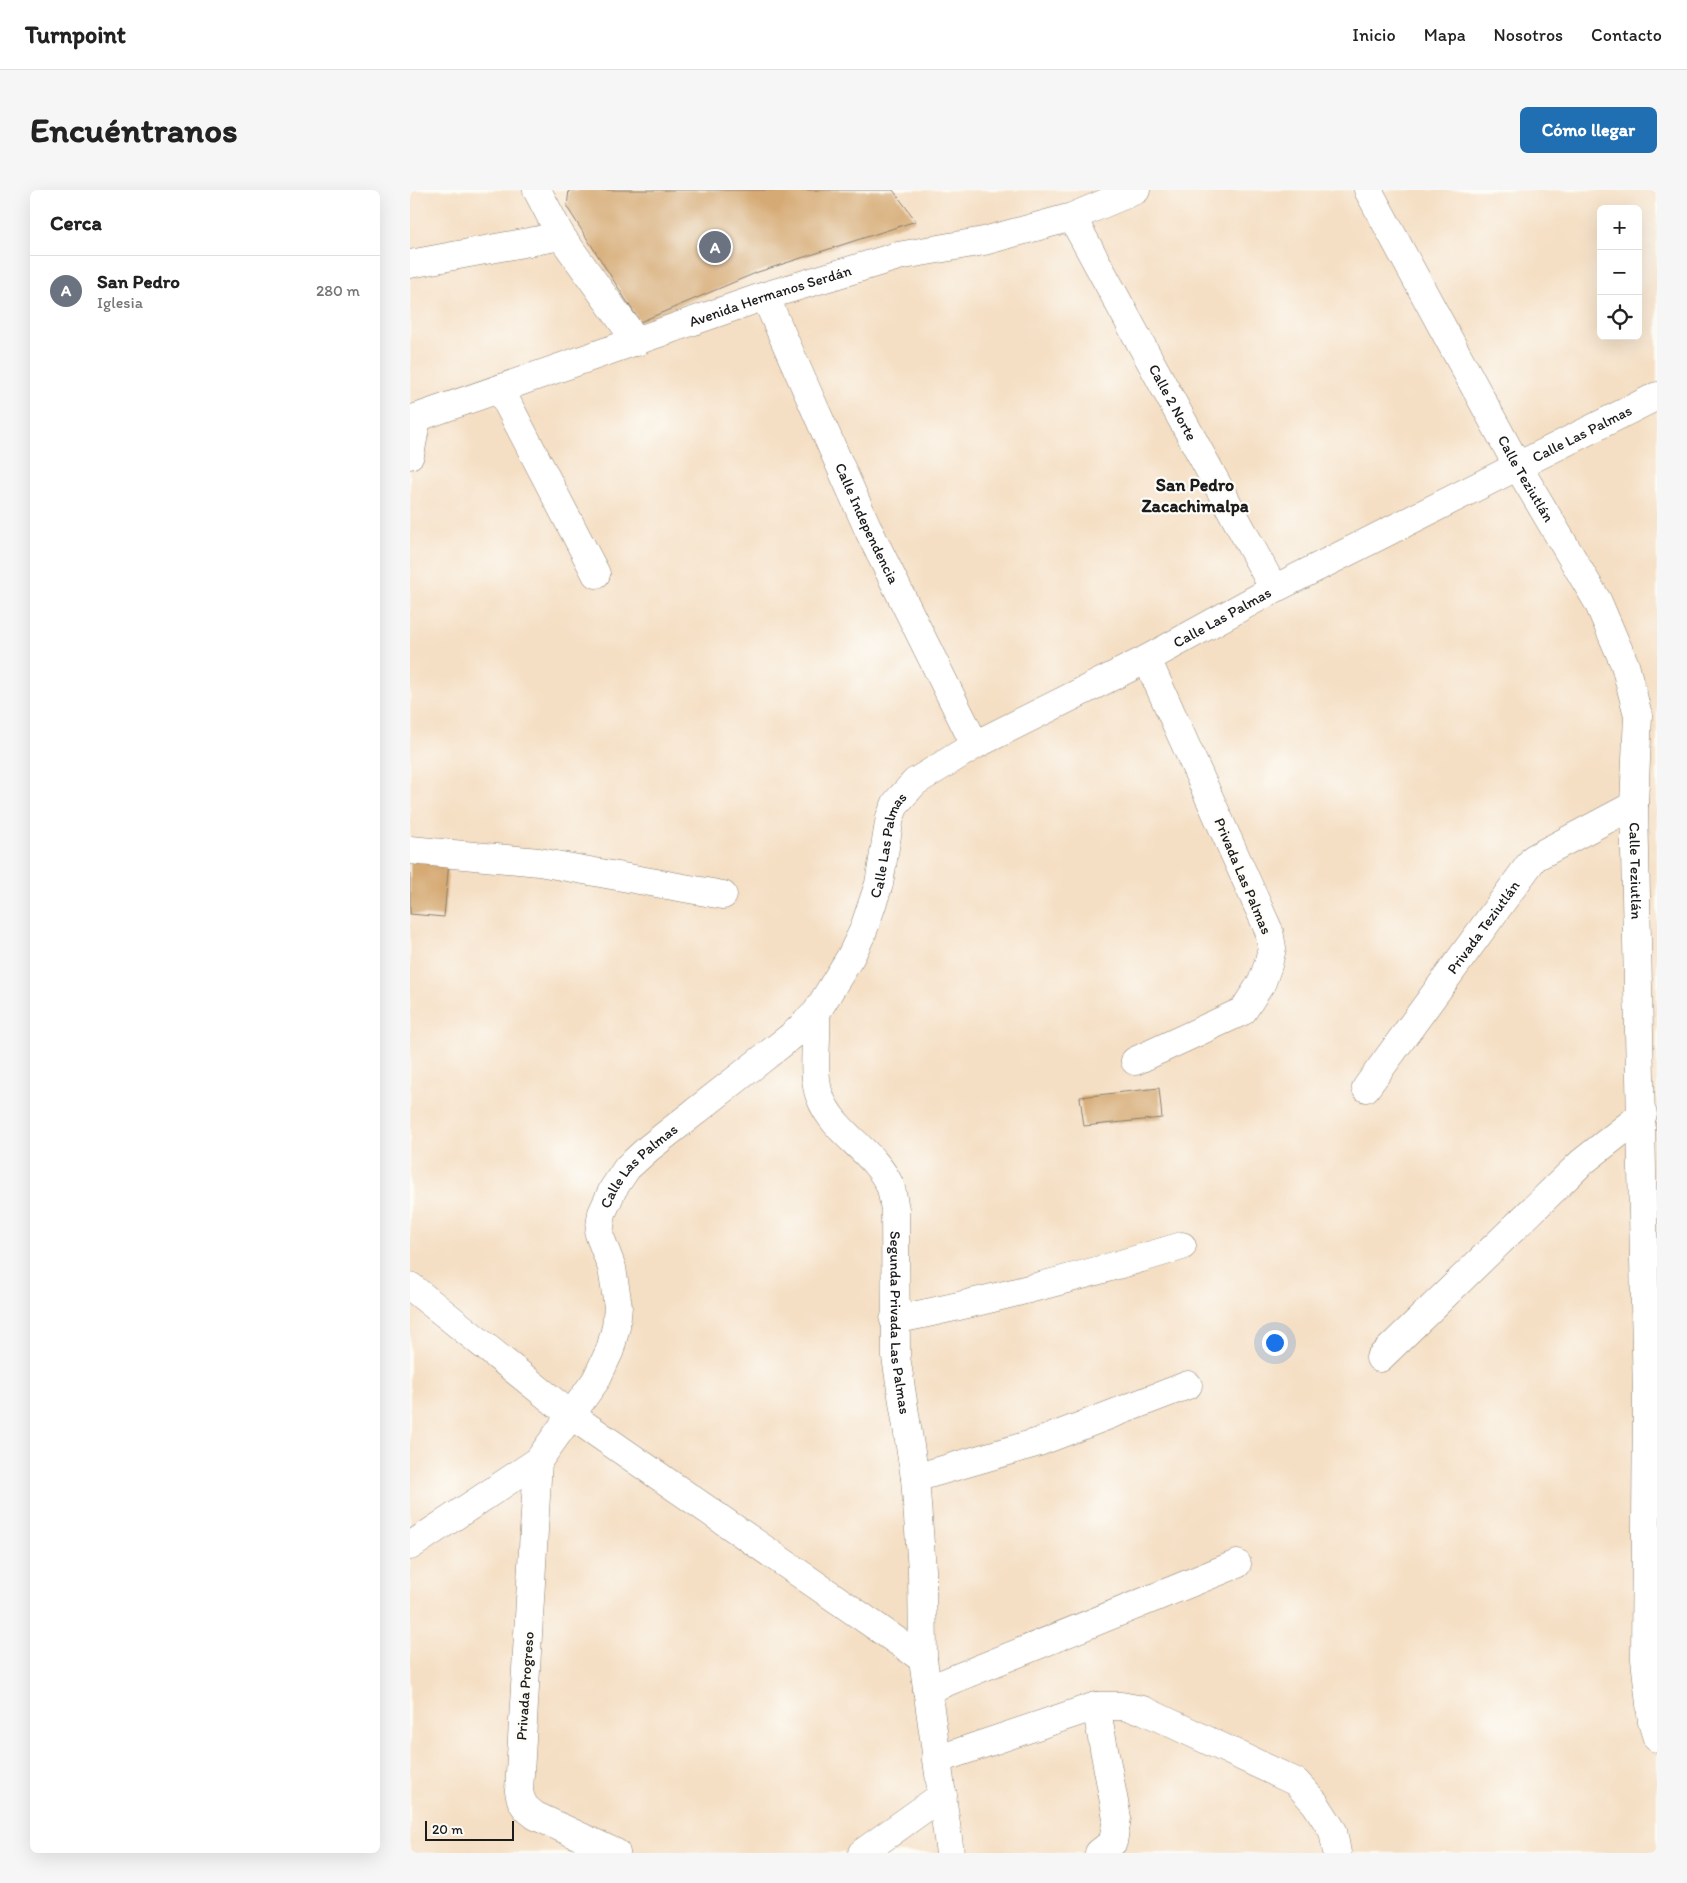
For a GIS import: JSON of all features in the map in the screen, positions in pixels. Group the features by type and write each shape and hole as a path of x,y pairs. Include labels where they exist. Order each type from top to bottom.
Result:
{"street":[{"path":"536,190 561,236 637,342"},
{"name":"Avenida Hermanos Serdán","path":"413,419 765,296 898,256 984,241 1072,217 1136,190"},
{"name":"Calle Teziutlán","path":"1368,190 1517,465 1598,602 1625,665 1648,709 1634,805 1647,1395 1645,1659 1652,1722 1657,1738"},
{"name":"Calle 2 Norte","path":"1072,217 1274,589"},
{"path":"410,264 561,236"},
{"name":"Calle Independencia","path":"765,296 869,531 975,745"},
{"path":"500,389 596,574"},
{"name":"Calle Las Palmas","path":"410,1546 538,1461 596,1380 610,1350 616,1327 618,1306 612,1268 599,1234 602,1213 613,1189 628,1168 649,1148 787,1039 816,1013 837,982 863,931 879,884 890,817 896,804 916,782 975,745 1147,659 1274,589 1657,396"},
{"path":"410,455 413,419"},
{"name":"Privada Las Palmas","path":"1135,1061 1242,1011 1262,982 1272,948 1269,931 1147,659"},
{"name":"Privada Teziutlán","path":"1366,1088 1534,858 1634,805"},
{"path":"410,850 539,862 723,895"},
{"name":"Segunda Privada Las Palmas","path":"816,1013 818,1033 816,1086 820,1098 839,1127 874,1160 891,1188 895,1209 894,1320 899,1389 915,1478 922,1570 923,1659 950,1853"},
{"path":"1380,1358 1581,1163 1642,1114"},
{"path":"894,1320 988,1301 1051,1285 1182,1246"},
{"path":"410,1286 572,1416 923,1659"},
{"path":"915,1478 1039,1442 1188,1386"},
{"name":"Privada Progreso","path":"538,1461 519,1780 521,1801 526,1809 536,1816 616,1853"},
{"path":"927,1690 1237,1564"},
{"path":"936,1760 1096,1706 1121,1706 1143,1710 1296,1782 1315,1803 1333,1831 1337,1853"},
{"path":"1096,1706 1117,1818 1113,1842 1100,1853"},
{"path":"862,1853 943,1795"}],"building":[{"path":"569,190 893,190 916,221 758,272 640,322 567,207"},
{"path":"410,858 449,861 444,917 410,914"},
{"path":"1159,1088 1162,1118 1084,1126 1080,1097"}],"place":[{"name":"San Pedro","path":"715,247"}],"district":[{"name":"San Pedro Zacachimalpa","path":"1195,495"}]}
